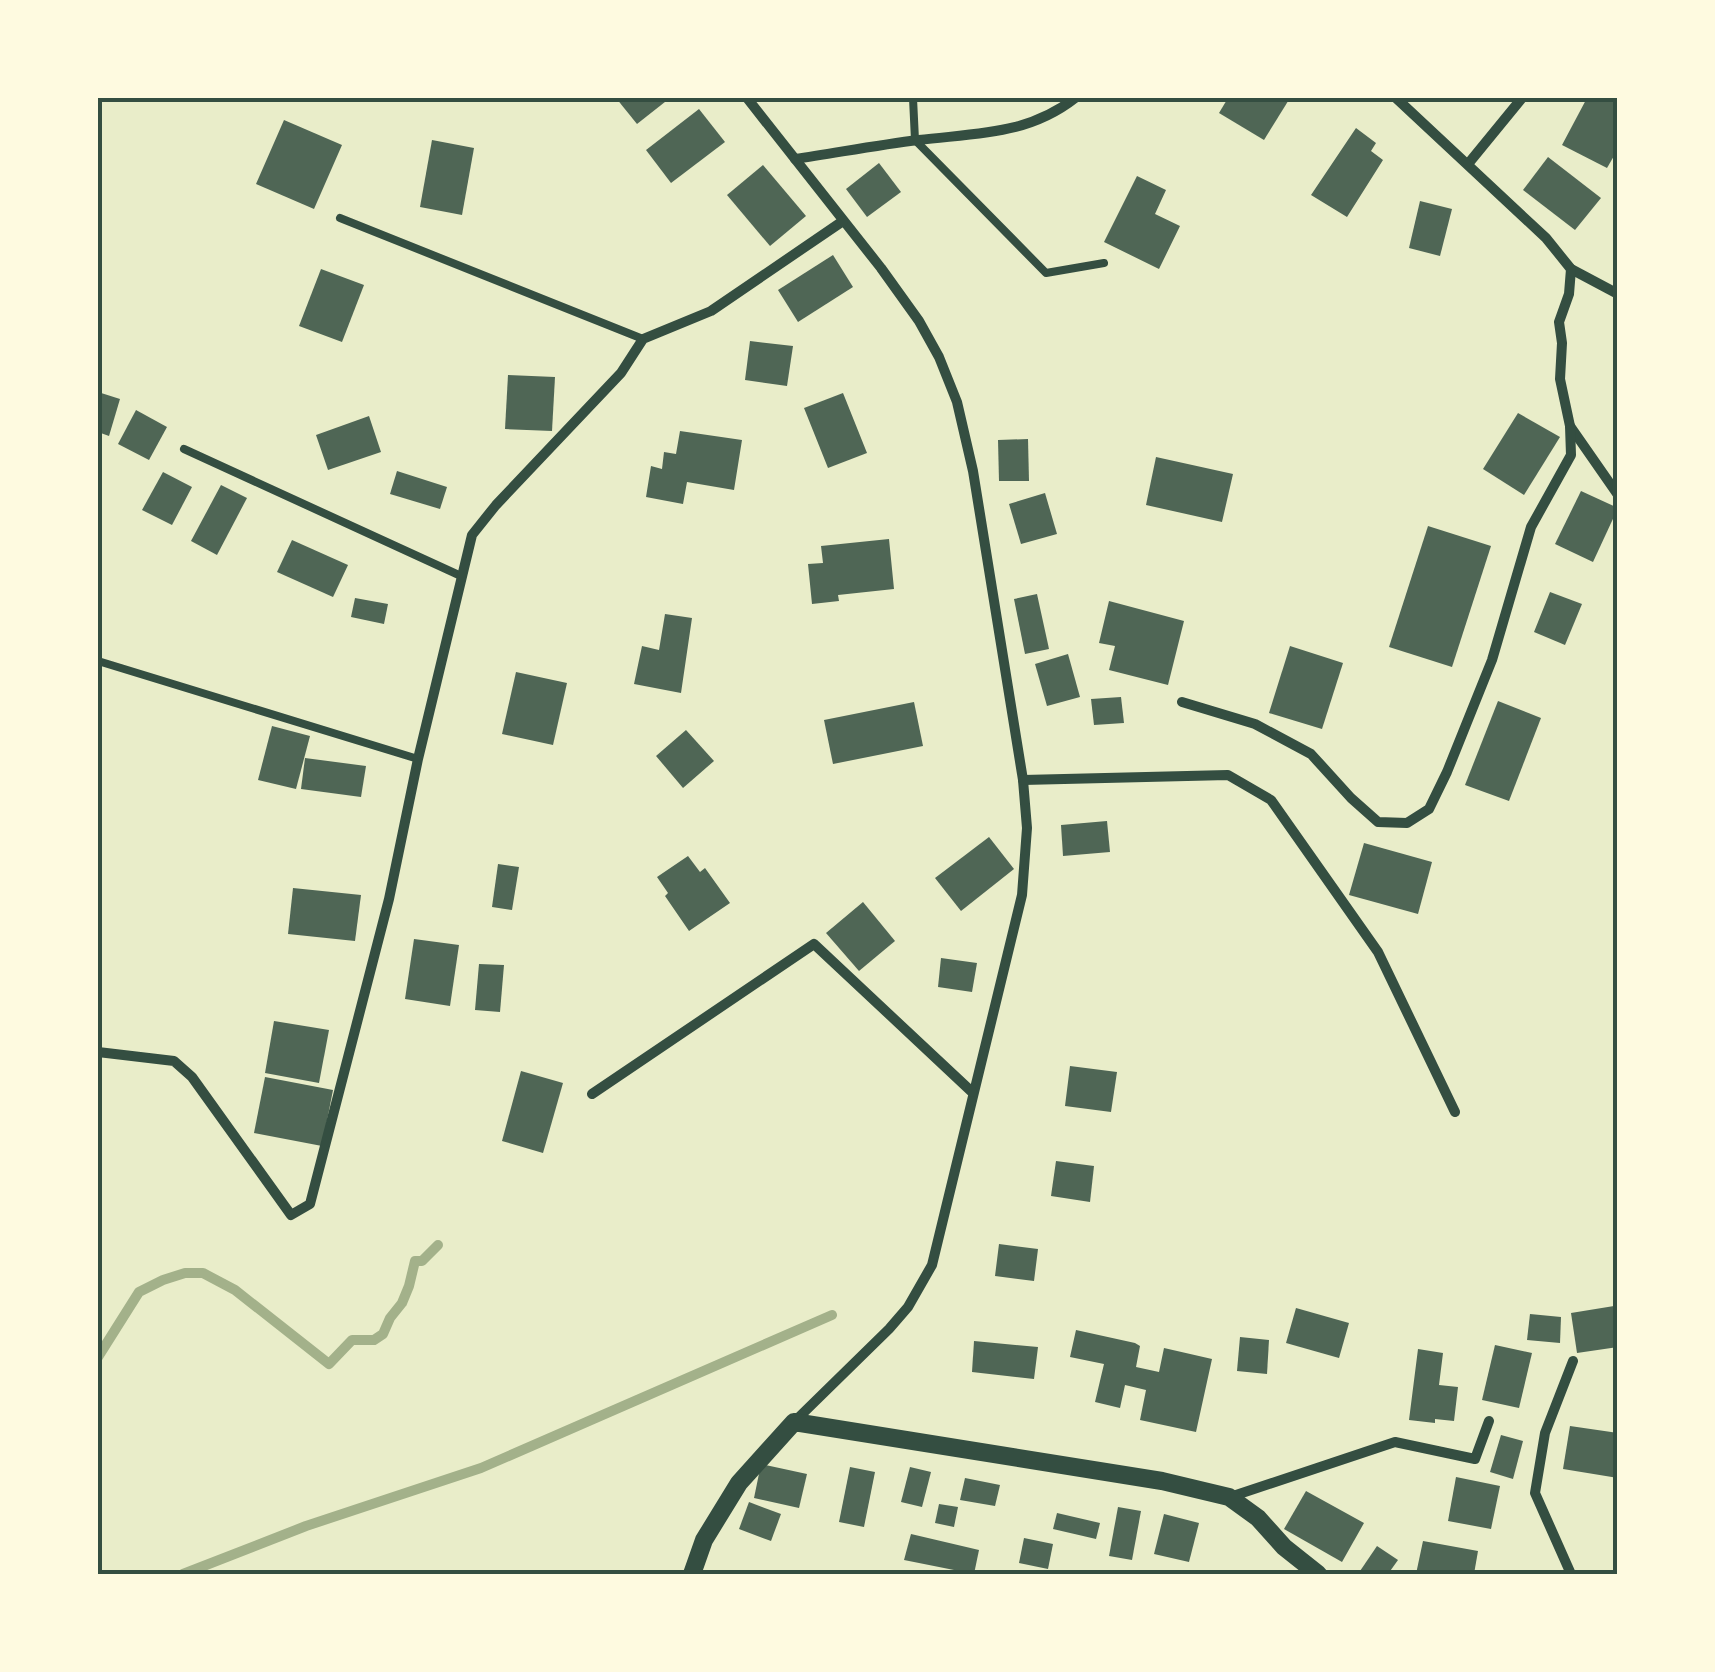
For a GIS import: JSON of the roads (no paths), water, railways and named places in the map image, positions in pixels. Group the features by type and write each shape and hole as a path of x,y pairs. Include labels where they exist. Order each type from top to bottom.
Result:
{"street":[{"path":"692,1574 704,1540 740,1483 794,1422 889,1330 908,1307 932,1265 1022,895 1027,828 1023,780 973,471 957,402 919,321 747,98"},
{"path":"795,159 1014,129 1075,98"},
{"path":"1396,98 1546,238 1571,269 1618,294"},
{"path":"1468,164 1522,98"},
{"path":"98,1052 174,1062 192,1077 291,1215 310,1204 389,899 472,535 621,373 643,340 710,311 843,221"},
{"path":"1182,702 1255,724 1311,754 1378,822 1407,823 1429,808 1492,660 1531,526 1571,455 1570,426 1560,379 1559,322 1569,294 1571,269"},
{"path":"1570,426 1618,496"},
{"path":"1023,780 1228,775 1271,800 1378,952 1454,1112"},
{"path":"592,1094 814,944 972,1092"},
{"path":"1571,1574 1535,1493 1545,1433 1573,1361"},
{"path":"1229,1497 1395,1442 1475,1459 1489,1421"},
{"path":"794,1422 1162,1482 1229,1497 1258,1518 1318,1574"}],"lane":[{"path":"913,98 915,140 1046,273 1104,263"},
{"path":"340,218 643,340"},
{"path":"184,449 461,576"},
{"path":"98,661 418,759"}],"waterway":[{"path":"98,1357 139,1292 185,1273 203,1273 235,1290 329,1364 352,1340 374,1340 383,1334 402,1303 415,1261 422,1261 438,1245"},
{"path":"183,1574 306,1526 481,1468 832,1315"}]}
